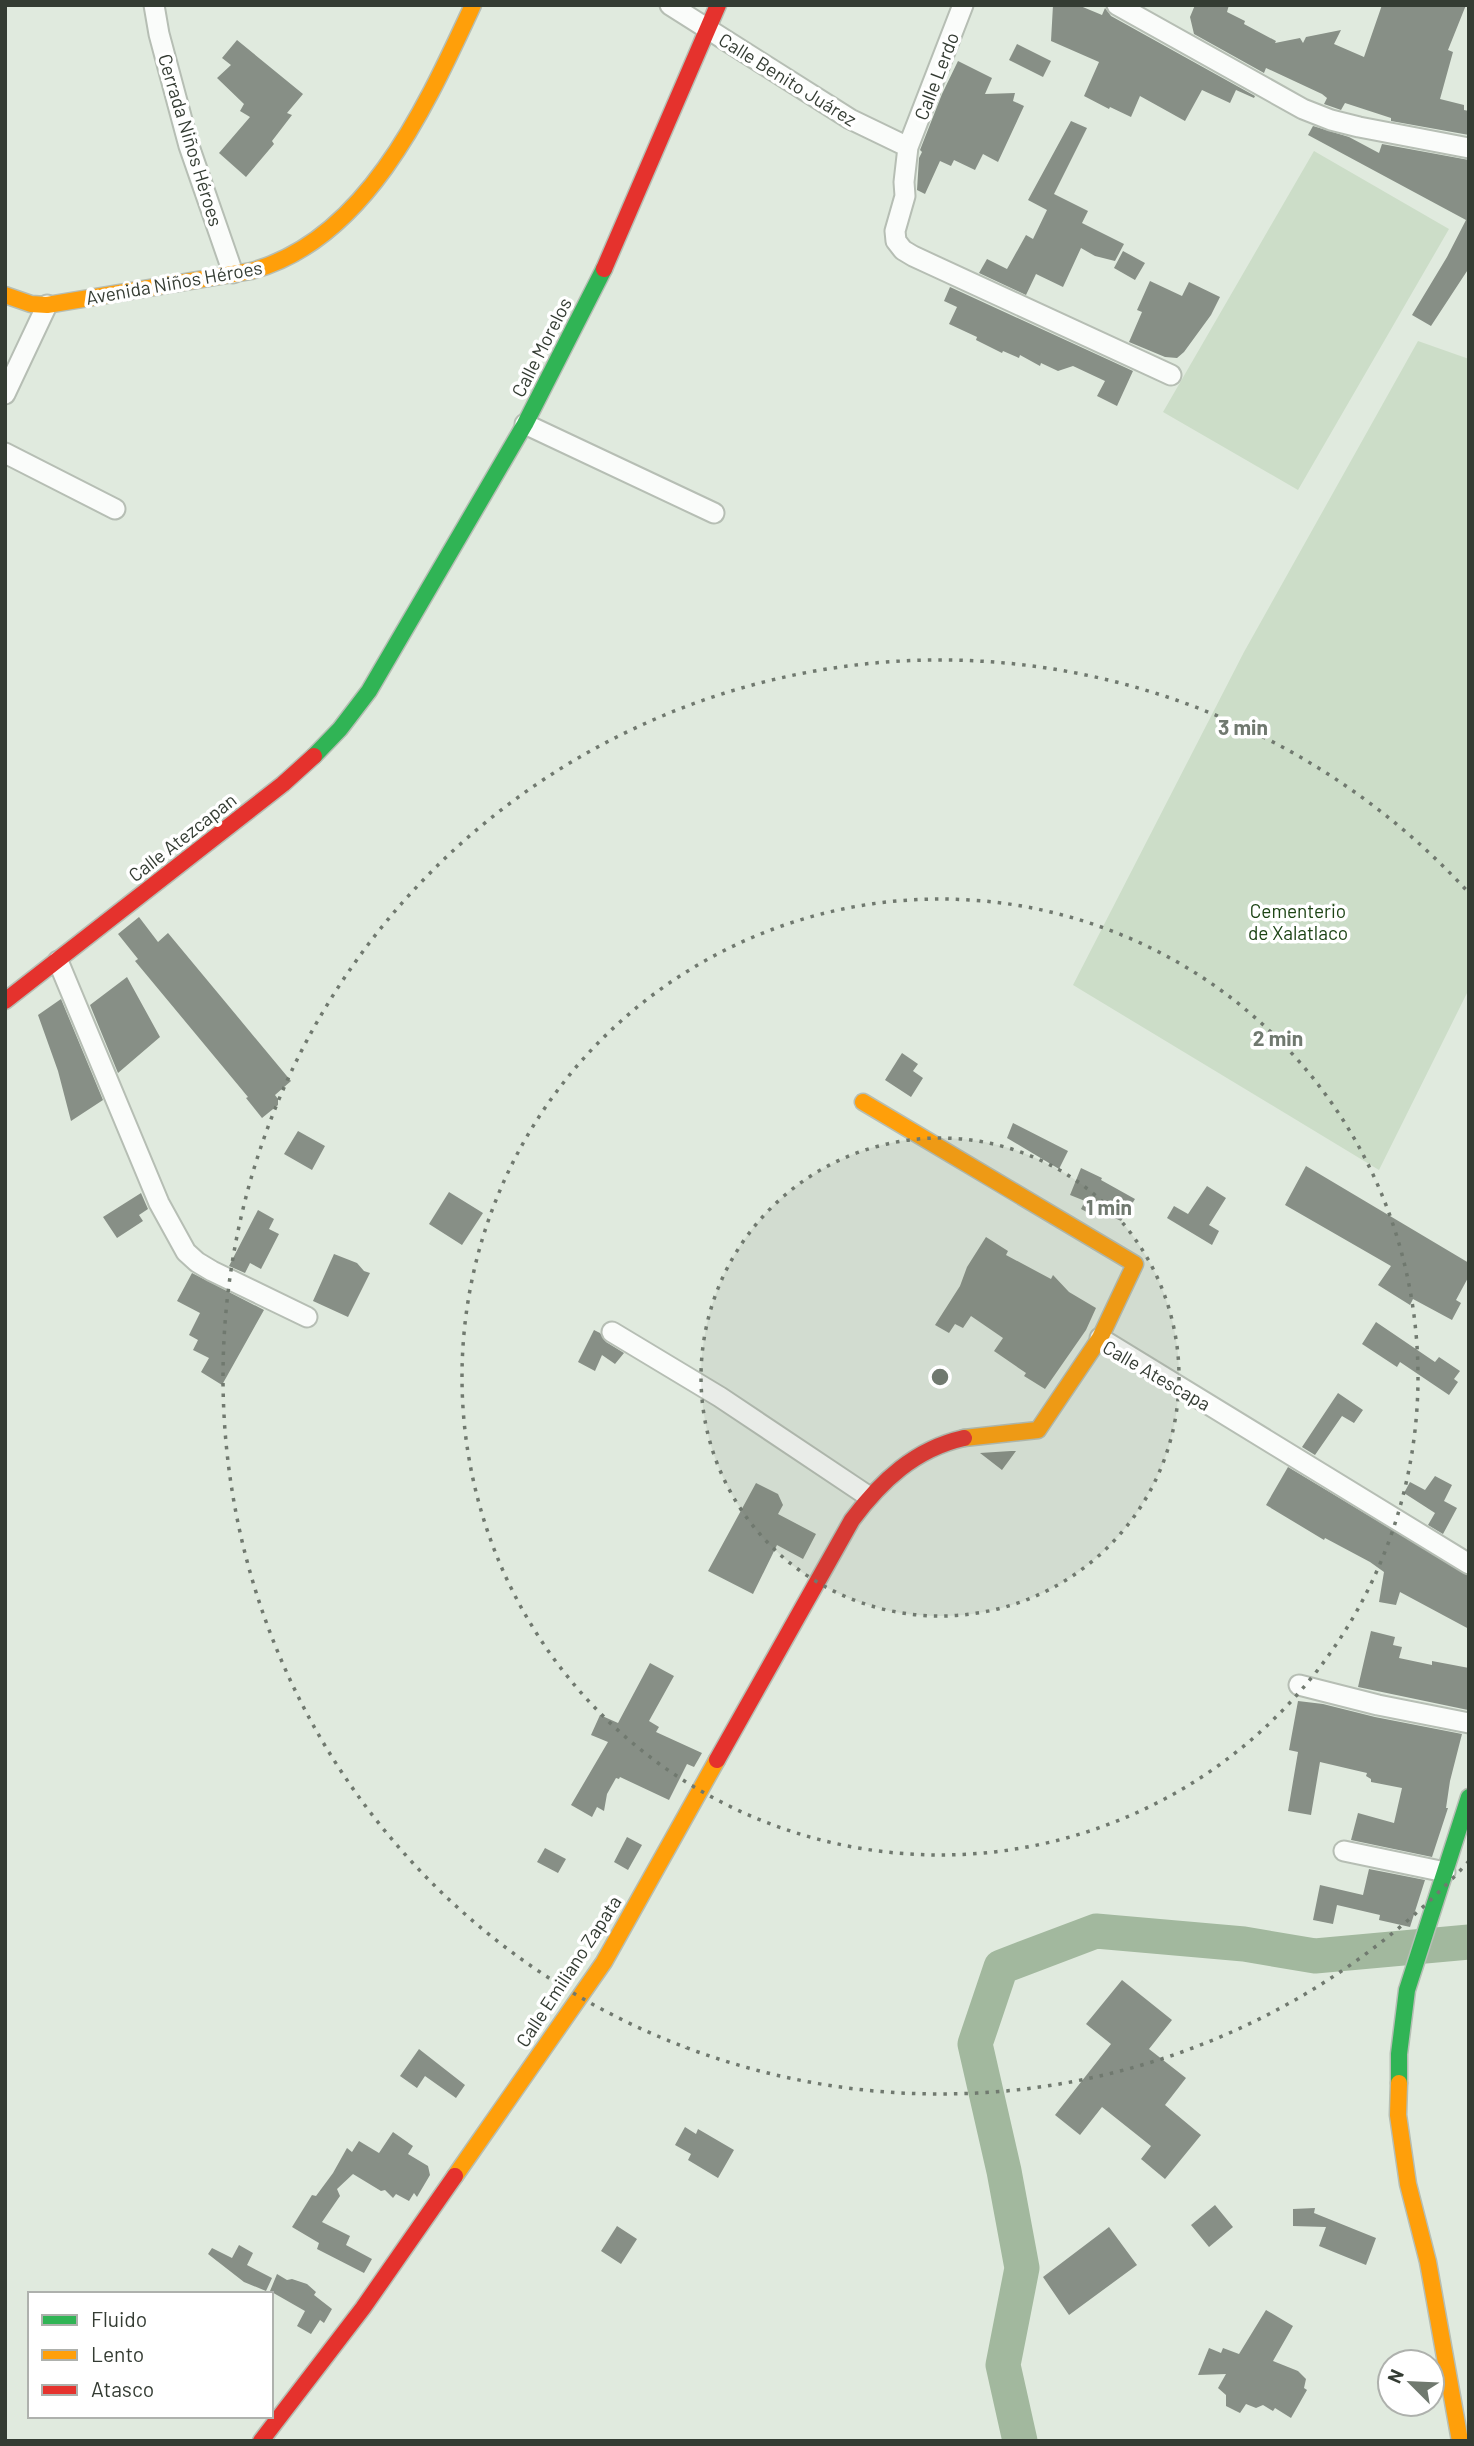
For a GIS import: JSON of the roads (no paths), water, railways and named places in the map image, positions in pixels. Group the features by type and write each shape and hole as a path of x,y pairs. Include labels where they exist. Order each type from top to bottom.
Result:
{"street":[{"name":"Cerrada Niños Héroes","path":"154,5 159,34 189,146 233,273"},
{"name":"Avenida Niños Héroes","path":"47,305 270,266 302,250 333,228 361,199 401,141 442,72 473,5"},
{"name":"Calle Benito Juárez","path":"670,5 850,119 908,147"},
{"name":"Calle Morelos","path":"369,691 525,424 600,278 718,5"},
{"name":"Calle Lerdo","path":"963,5 908,147 905,196 895,231 896,241 903,250 1171,375"},
{"path":"1116,5 1303,109 1331,120 1469,148"},
{"path":"5,295 31,304 47,305 5,394"},
{"path":"525,424 714,513"},
{"path":"5,453 115,509"},
{"name":"Calle Atezcapan","path":"5,1001 318,755 369,691"},
{"path":"58,961 159,1203 186,1252 212,1271 307,1317"},
{"path":"863,1102 1135,1264 1100,1338"},
{"path":"612,1332 720,1397 868,1496"},
{"name":"Calle Atescapa","path":"868,1496 901,1466 931,1447 963,1438 1019,1435 1038,1430 1100,1338 1469,1564"},
{"name":"Calle Emiliano Zapata","path":"261,2441 363,2308 597,1972 868,1496"},
{"path":"1299,1685 1378,1705 1469,1723"},
{"path":"1460,2441 1428,2262 1408,2184 1398,2115 1399,2054 1407,1990 1469,1797"},
{"path":"1344,1851 1445,1872"}],"waterway":[{"path":"1020,2441 1003,2365 1022,2268 1004,2171 975,2044 1001,1967 1096,1931 1244,1944 1315,1956 1469,1942"}],"park label":[{"name":"Cementerio de Xalatlaco","path":"1298,921"}]}
